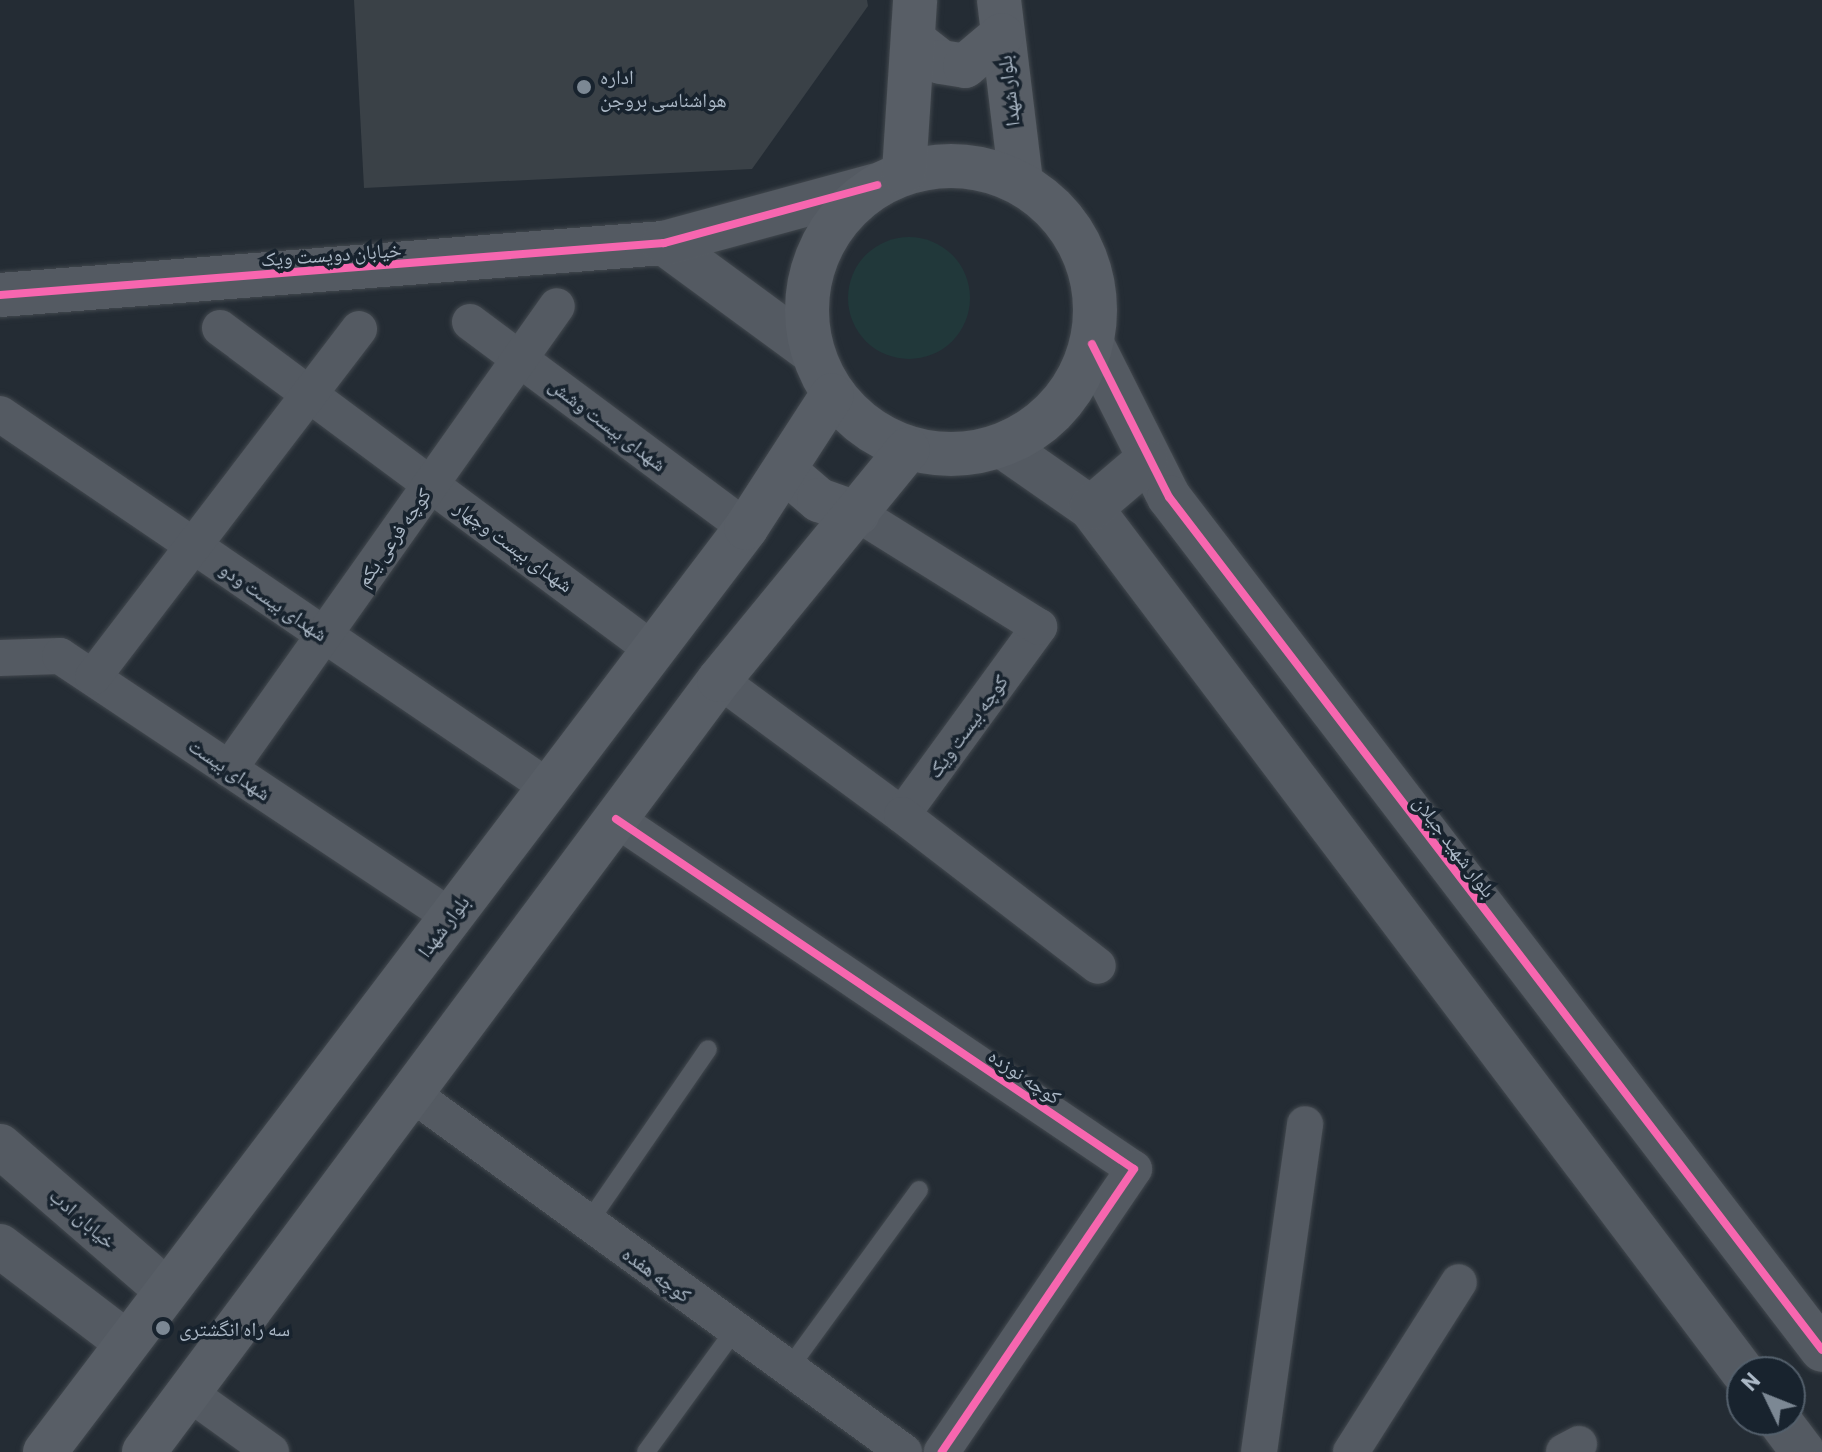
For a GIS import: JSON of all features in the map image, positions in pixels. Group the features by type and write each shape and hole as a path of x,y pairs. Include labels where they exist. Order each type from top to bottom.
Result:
{"main road":[{"path":"890,178 918,44 915,0"},
{"path":"918,44 941,62 965,66 1001,17"},
{"name":"بلوار شهدا","path":"1001,17 1021,182"},
{"path":"978,167 1021,182 1058,211 1085,251 1096,298 1092,344 1073,387 1043,422 1002,446 955,455 908,449 865,428 832,395 811,351 805,304 815,257 840,215 890,178 978,167"},
{"name":"بلوار شهدا","path":"45,1452 746,528 832,395"},
{"path":"144,1452 719,680 858,514 908,449"},
{"path":"785,471 819,500 858,514"}],"street":[{"name":"خیابان دویست ویک","path":"0,295 664,243 890,178"},
{"path":"664,243 811,351"},
{"name":"کوچه فرعی یکم","path":"229,769 557,306"},
{"name":"شهدای بیست وشش","path":"470,322 746,528"},
{"name":"شهدای بیست وچهار","path":"220,328 653,650"},
{"path":"93,677 305,393 359,329"},
{"name":"بلوار شهید جیلان","path":"1092,344 1146,461 1822,1350"},
{"name":"شهدای بیست ودو","path":"0,414 548,787"},
{"path":"1002,446 1091,508 1731,1356"},
{"path":"1091,508 1146,461"},
{"name":"کوچه بیست ویک","path":"858,514 1039,627 902,815"},
{"name":"شهدای بیست","path":"0,658 60,656 450,916"},
{"path":"719,680 902,815 1098,966"},
{"name":"کوچه نوزده","path":"616,819 1134,1169 942,1452"},
{"name":"کوچه هفده","path":"411,1093 787,1371 904,1452"},
{"path":"1259,1452 1305,1124"},
{"name":"خیابان ادب","path":"0,1146 166,1290"},
{"path":"0,1246 126,1342"},
{"path":"1351,1452 1459,1282"},
{"path":"189,1393 271,1452"}],"lane":[{"path":"588,1223 708,1049"},
{"path":"787,1371 919,1190"},
{"path":"646,1452 734,1331"}],"green space":[{"path":"909,237 932,241 952,255 966,275 970,298 966,321 952,341 932,355 909,359 886,355 866,341 852,321 848,298 852,275 866,255 886,241"}],"building":[{"name":"اداره هواشناسی بروجن","path":"354,0 867,0 868,6 752,169 364,188"}],"cycle path":[{"path":"0,295 664,243 877,185"},
{"path":"1092,344 1169,497 1822,1350"},
{"path":"616,819 1134,1169 942,1452"}],"place":[{"name":"اداره هواشناسی بروجن","path":"584,87"},
{"name":"سه راه انگشتری","path":"163,1328"}]}
